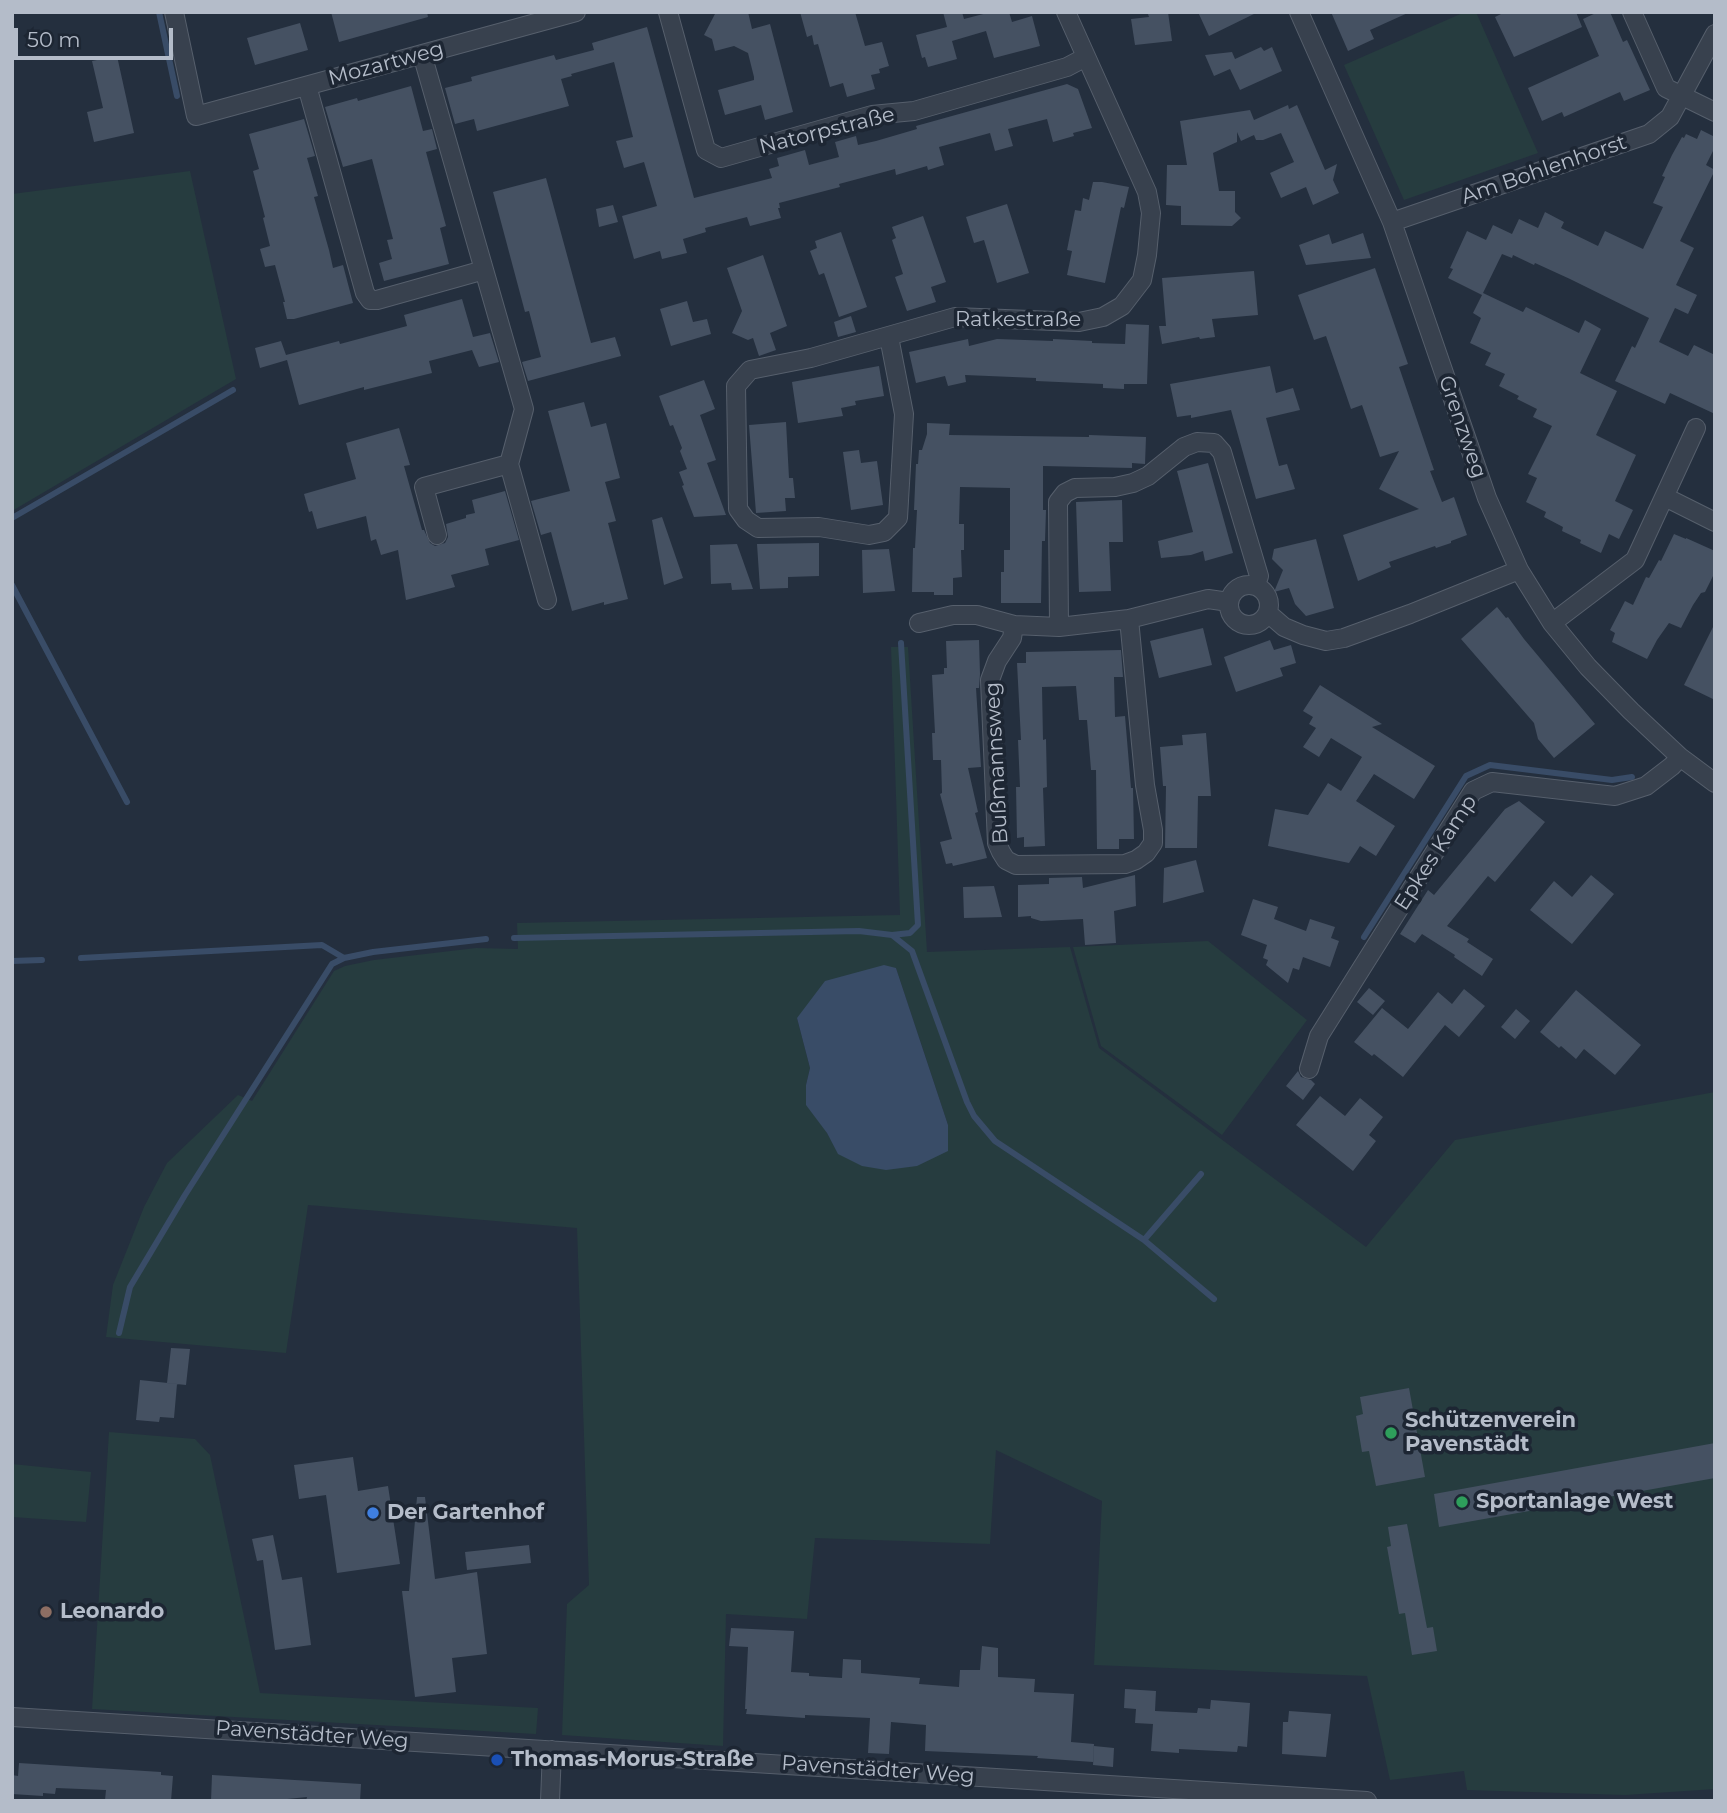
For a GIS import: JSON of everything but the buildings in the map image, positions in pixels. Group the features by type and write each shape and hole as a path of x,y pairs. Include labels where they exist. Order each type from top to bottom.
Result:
{"street":[{"name":"Mozartweg","path":"174,12 196,116 576,12"},
{"name":"Natorpstraße","path":"668,12 706,150 721,158 872,115 914,111 1067,67 1086,57"},
{"name":"Ratkestraße","path":"889,337 904,414 898,518 884,532 869,535 819,527 758,528 746,520 738,509 736,386 750,370 811,358 955,317 1079,322 1103,317 1122,306 1142,280 1151,213 1147,192 1066,12"},
{"name":"Grenzweg","path":"1299,12 1392,222 1487,498 1519,570 1552,623 1588,667 1680,757 1715,783"},
{"path":"1632,12 1666,88 1715,112"},
{"name":"Am Bohlenhorst","path":"1392,222 1649,134 1670,117 1715,34"},
{"path":"422,54 524,409 509,464 547,600"},
{"path":"307,86 365,293 370,300 484,270"},
{"path":"1552,623 1635,560 1696,428"},
{"path":"1059,626 1058,502 1065,493 1075,488 1115,487 1133,483 1148,476 1184,447 1197,442 1214,443 1222,452 1259,576 1256,585"},
{"path":"437,535 424,487 509,464"},
{"path":"1665,497 1715,522"},
{"path":"1269,614 1284,627 1303,635 1326,640 1344,638 1519,570"},
{"path":"1244,584 1256,585 1269,597 1269,614 1258,624 1243,625 1231,616 1228,602 1234,591 1244,584"},
{"path":"919,623 953,615 977,615 1014,625 1059,626 1129,619 1208,599 1228,602"},
{"name":"Bußmannsweg","path":"1014,625 1012,638 997,662 990,680 997,843 1001,852 1006,860 1016,865 1125,864 1146,853 1153,843 1129,619"},
{"name":"Epkes Kamp","path":"1309,1069 1320,1036 1473,790 1492,782 1615,796 1646,786 1680,757"},
{"name":"Pavenstädter Weg","path":"12,1717 552,1750 1143,1794 1367,1801"},
{"path":"550,1801 552,1750"}],"green space":[{"path":"1465,12 1476,12 1538,153 1404,200 1344,65"},
{"path":"190,171 236,379 12,511 12,194"},
{"path":"891,647 908,647 927,952 1070,947 1099,1048 1366,1247 1455,1140 1715,1092 1715,1789 1625,1795 1467,1790 1464,1771 1390,1780 1367,1676 1094,1665 1102,1501 996,1450 990,1544 815,1538 807,1619 726,1614 723,1746 562,1735 567,1604 589,1585 577,1228 308,1205 286,1353 106,1337 113,1285 144,1207 167,1163 238,1095 252,1101 334,971 374,960 476,948 518,949 517,923 900,915","holes":["896,968 948,1125 839,1154 806,1085 810,1068 797,1018"]},
{"path":"1208,941 1307,1020 1222,1135 1101,1046 1073,947"},
{"path":"109,1432 195,1439 210,1455 260,1693 538,1708 536,1734 92,1709"},
{"path":"12,1464 91,1472 86,1522 12,1517"}],"water":[{"path":"884,965 896,968 948,1125 948,1151 917,1166 886,1170 862,1166 838,1154 827,1133 806,1105 806,1085 810,1068 797,1018 825,981"}],"waterway":[{"path":"159,12 177,96"},
{"path":"12,518 233,390"},
{"path":"12,585 127,802"},
{"path":"892,935 910,933 918,925 901,643"},
{"path":"1364,937 1466,776 1490,765 1612,780 1632,777"},
{"path":"514,938 859,931 892,935 912,951 967,1102 974,1116 995,1141 1144,1240 1214,1299"},
{"path":"119,1333 130,1287 185,1195 332,964 344,958 373,952 486,939"},
{"path":"81,958 322,945 344,958"},
{"path":"12,961 42,960"},
{"path":"1144,1240 1201,1174"}],"place":[{"name":"Schützenverein Pavenstädt","path":"1391,1433"},
{"name":"Sportanlage West","path":"1462,1502"},
{"name":"Der Gartenhof","path":"373,1513"},
{"name":"Leonardo","path":"46,1612"},
{"name":"Thomas-Morus-Straße","path":"497,1760"}]}
